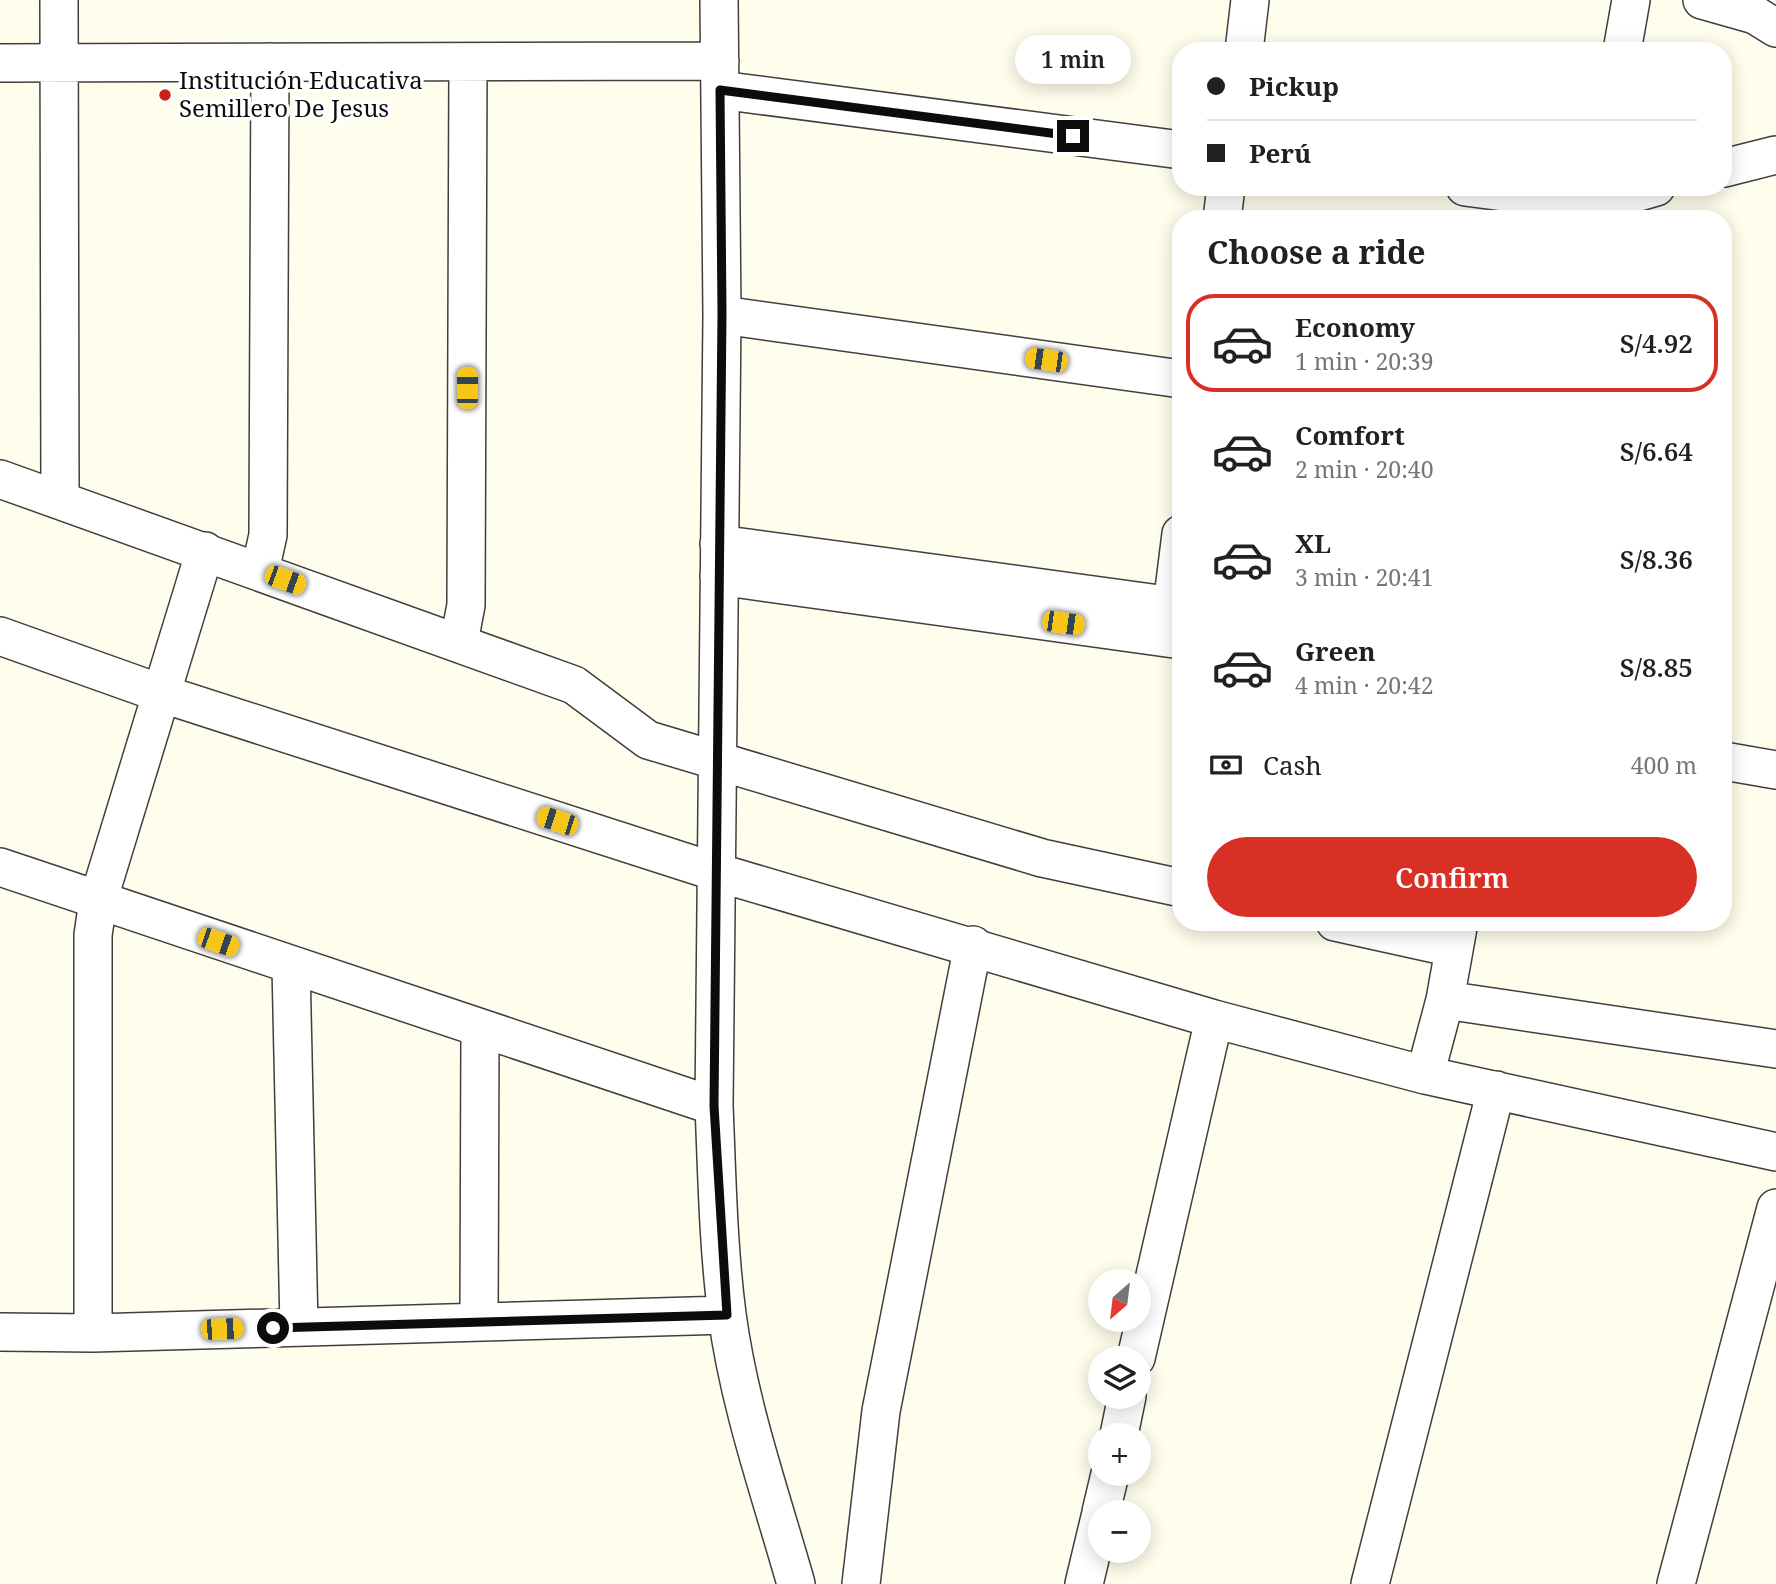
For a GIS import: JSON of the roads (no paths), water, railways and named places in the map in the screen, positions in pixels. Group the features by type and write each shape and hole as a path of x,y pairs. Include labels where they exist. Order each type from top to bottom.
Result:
{"street":[{"path":"59,0 60,500"},
{"path":"719,0 722,314 714,1106 727,1315 745,1407 796,1584"},
{"path":"1245,42 1250,0"},
{"path":"1624,42 1631,0"},
{"path":"1702,0 1765,14"},
{"path":"260,571 268,535 270,62"},
{"path":"0,63 468,62 720,76 1172,149"},
{"path":"459,642 466,605 468,62"},
{"path":"1732,166 1776,155"},
{"path":"1540,196 1598,203 1623,196"},
{"path":"722,314 1172,378"},
{"path":"0,479 575,685 648,740 1042,858 1172,886"},
{"path":"93,1333 93,934 98,901 205,551"},
{"path":"719,560 1172,621"},
{"path":"0,636 160,693 716,872 974,945 1214,1018 1425,1075 1776,1152"},
{"path":"1732,762 1776,769"},
{"path":"0,867 480,1030 714,1106"},
{"path":"1419,931 1456,935 1445,1000 1425,1075"},
{"path":"861,1584 881,1411 974,945"},
{"path":"291,966 299,1327"},
{"path":"1445,1000 1776,1049"},
{"path":"1139,1346 1214,1018"},
{"path":"479,1322 480,1030"},
{"path":"1370,1584 1496,1090"},
{"path":"1676,1584 1776,1208"},
{"path":"0,1332 93,1333 727,1315"},
{"path":"1084,1584 1089,1563"}],"place":[{"name":"Institución Educativa Semillero De Jesus","path":"165,95"}]}
